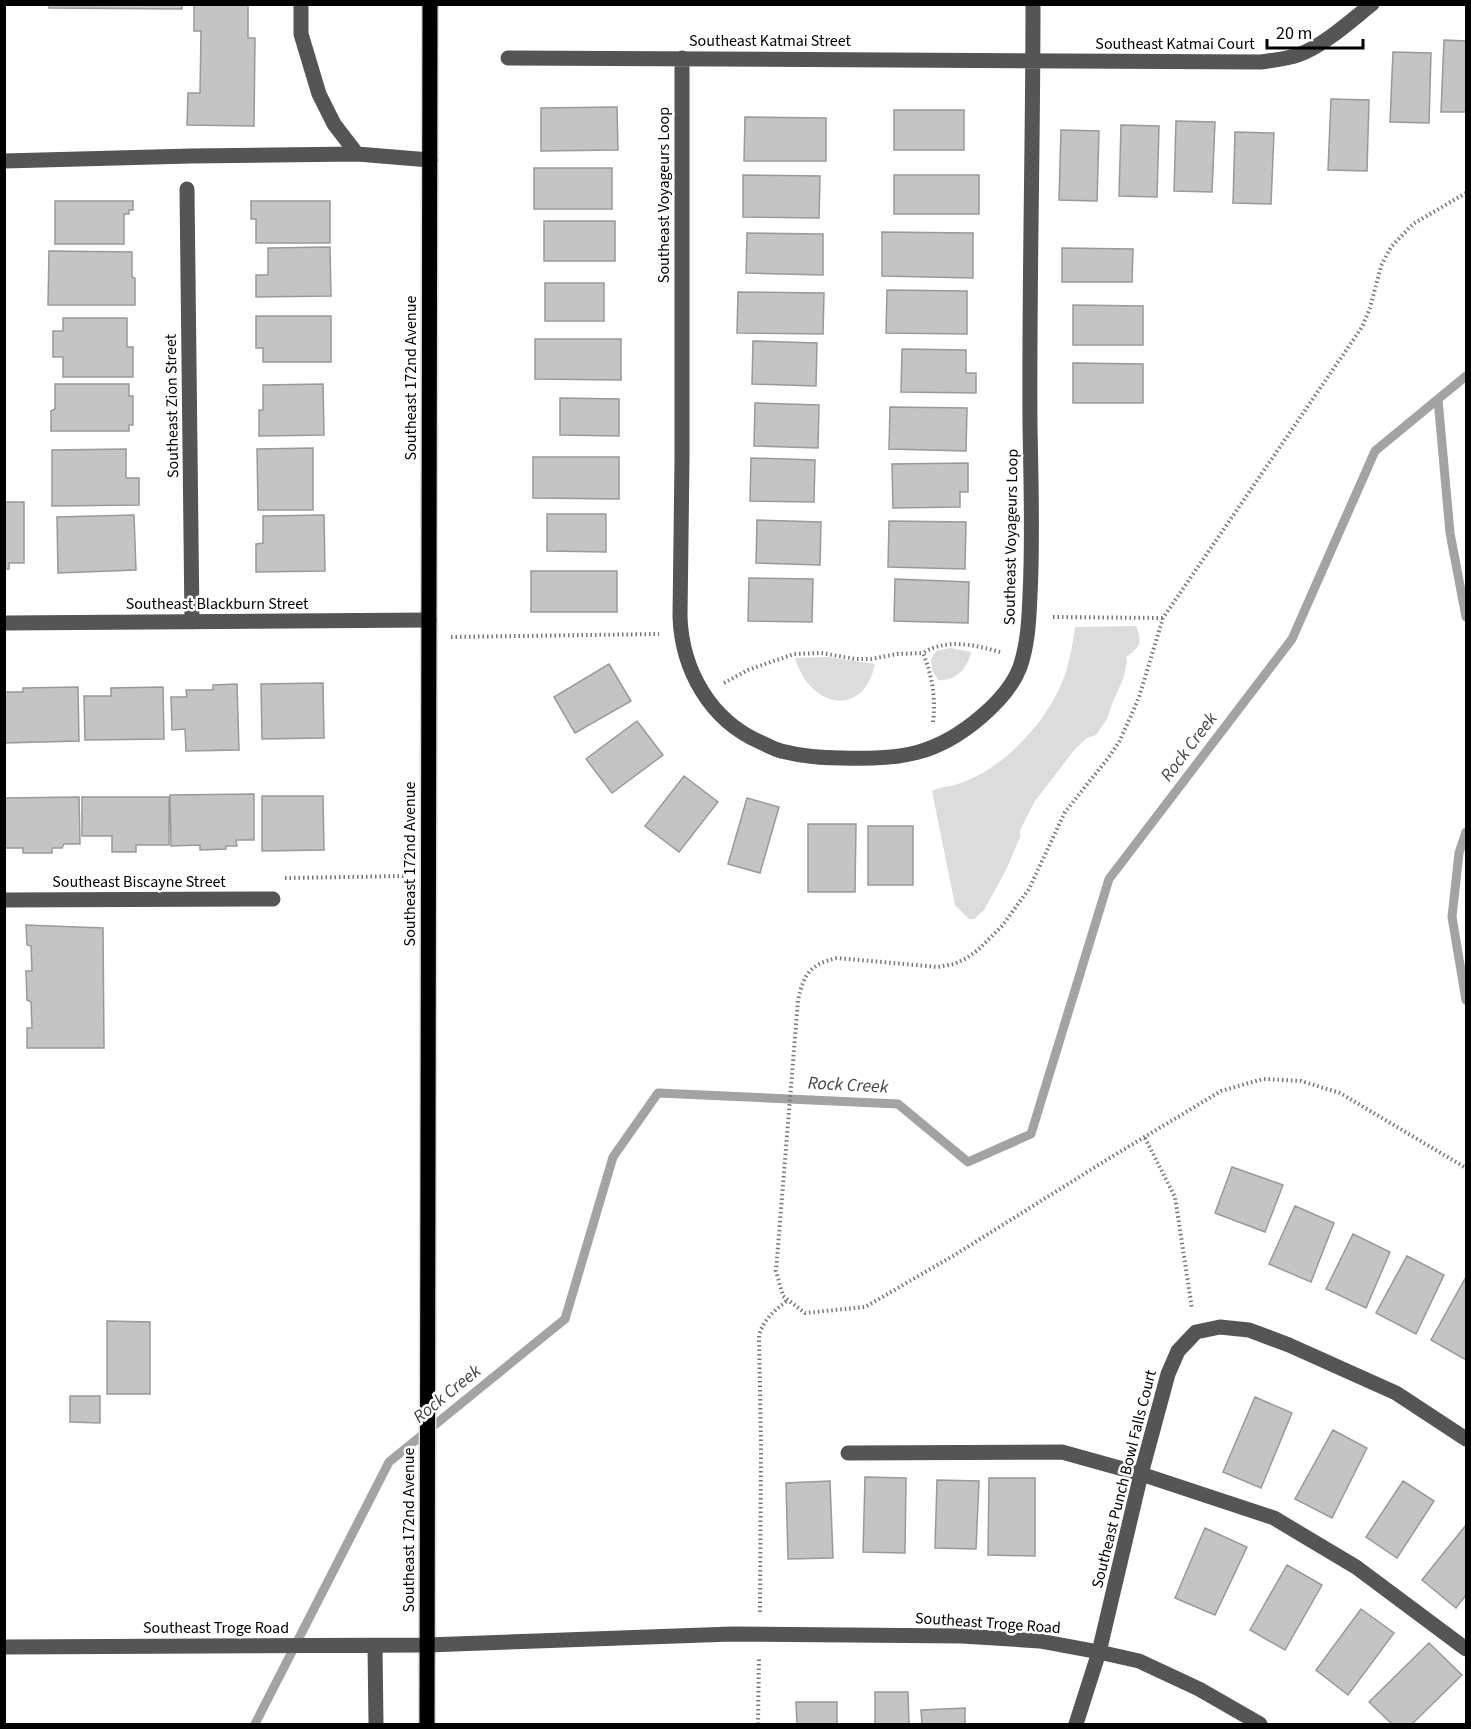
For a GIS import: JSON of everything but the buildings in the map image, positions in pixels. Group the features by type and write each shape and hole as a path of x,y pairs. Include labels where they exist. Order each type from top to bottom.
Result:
{"main road":[{"name":"Southeast 172nd Avenue","path":"427,1725 430,4"}],"street":[{"path":"301,4 301,34 319,94 334,124 357,154"},
{"name":"Southeast Voyageurs Loop","path":"682,58 681,632 685,654 703,695 722,717 747,736 778,750 820,758 874,759 907,756 937,747 962,733 994,705 1009,687 1020,667 1029,630 1031,573 1029,290 1033,4"},
{"name":"Southeast Katmai Court","path":"1033,62 1261,62 1285,59 1301,54 1323,42 1372,4"},
{"name":"Southeast Katmai Street","path":"508,58 1033,62"},
{"path":"4,161 357,154 430,160"},
{"name":"Southeast Zion Street","path":"187,189 192,622"},
{"name":"Southeast Blackburn Street","path":"4,623 429,620"},
{"name":"Southeast Biscayne Street","path":"4,900 273,899"},
{"path":"1196,1332 1220,1327 1249,1330 1289,1345 1396,1393 1467,1438"},
{"name":"Southeast Punch Bowl Falls Court","path":"1076,1725 1099,1652 1141,1474 1168,1374 1178,1351 1196,1332"},
{"path":"848,1453 1062,1452 1141,1474 1274,1518 1356,1567 1467,1649"},
{"name":"Southeast Troge Road","path":"4,1647 375,1646 732,1634 962,1636 1040,1641 1138,1661 1199,1689 1260,1725"},
{"path":"375,1646 376,1725"}],"path":[{"path":"1467,193 1413,224 1391,247 1381,266 1370,308 1362,327 1163,618 1138,697 1119,742 1065,812 1029,889 1007,920 979,949 968,958 954,964 922,967 837,958 824,961 805,975 801,987 793,1062 776,1271 783,1296 805,1312 865,1307 953,1256 1221,1091 1263,1079 1301,1081 1340,1093 1467,1168"},
{"path":"1029,617 1163,618"},
{"path":"429,637 645,636 681,632"},
{"path":"703,695 748,670 794,654 821,653 856,659 872,659 897,654 923,653 932,647 963,643 1022,657"},
{"path":"923,653 935,697 929,749"},
{"path":"273,899 283,878 428,876"},
{"path":"1145,1138 1175,1197 1196,1332"},
{"path":"4,1160 4,1196"},
{"path":"758,1725 759,1335 762,1324 773,1311 788,1300"}],"shaded area":[{"path":"1136,626 1140,641 1126,657 1123,679 1107,719 1096,735 1087,738 1075,749 1035,801 1020,830 1020,837 1006,870 984,910 974,919 969,919 955,905 932,791 959,784 984,772 1011,753 1035,727 1062,683 1070,658 1075,627"},
{"path":"950,648 971,652 960,673 950,679 938,680 932,670 931,659 936,651"},
{"path":"828,657 875,664 869,682 859,694 848,700 836,700 823,696 802,675 795,658"}],"waterway":[{"name":"Rock Creek","path":"255,1724 389,1462 565,1319 613,1157 658,1093 898,1104 968,1162 1031,1134 1109,879 1292,639 1375,451 1466,376"},
{"path":"1438,399 1450,533 1466,617"},
{"path":"1466,832 1459,853 1452,917 1466,1000"}]}
